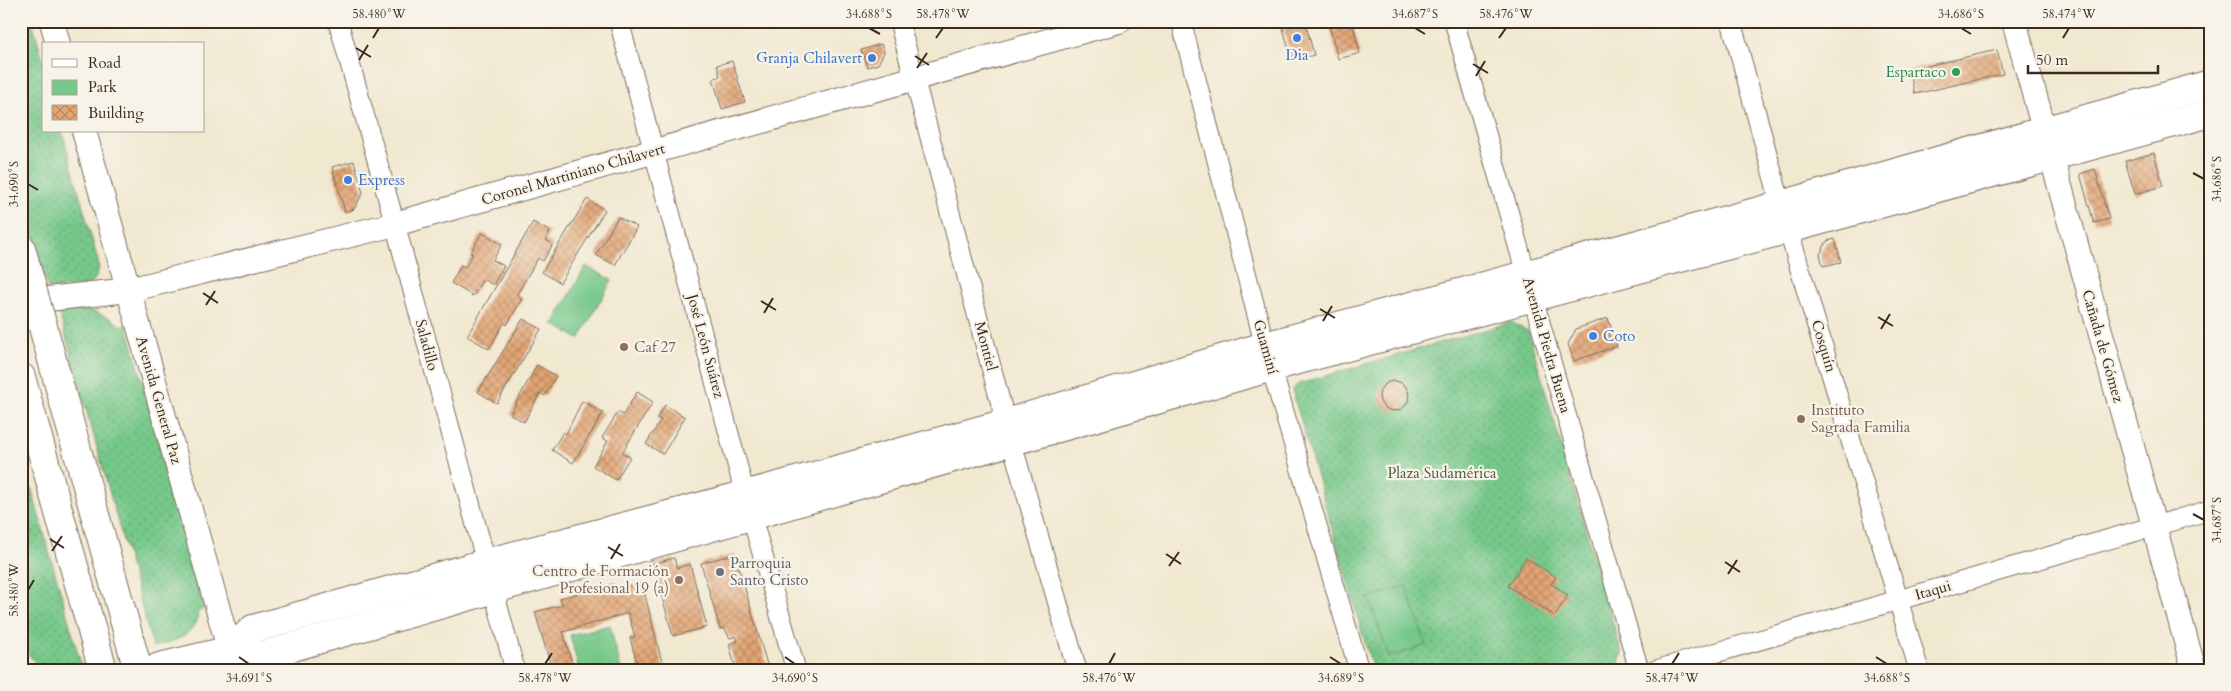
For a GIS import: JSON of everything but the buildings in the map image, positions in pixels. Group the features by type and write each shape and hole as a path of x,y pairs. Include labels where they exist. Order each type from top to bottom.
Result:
{"main road":[{"path":"1785,217 2044,130 2210,84"},
{"path":"24,259 143,661 232,660 261,656 493,590 749,505 1009,433 1269,357 1785,217 2050,157 2210,113"},
{"path":"21,377 100,663"},
{"path":"232,660 253,629 486,563 749,505"}],"street":[{"path":"52,21 57,42"},
{"name":"Saladillo","path":"338,21 395,224 515,670"},
{"name":"José León Suárez","path":"619,21 749,505 796,670"},
{"name":"Montiel","path":"899,21 1009,433 1077,670"},
{"name":"Coronel Martiniano Chilavert","path":"21,302 129,290 395,224 1120,21"},
{"name":"Guaminí","path":"1182,21 1269,357 1359,670"},
{"name":"Avenida Piedra Buena","path":"1454,21 1639,670"},
{"name":"Cosquín","path":"1731,21 1785,217 1900,600 1919,670"},
{"name":"Cañada de Gómez","path":"2014,21 2050,157 2194,670"},
{"name":"Avenida General Paz","path":"84,132 232,660"},
{"name":"Itaqui","path":"1656,670 2210,510"}],"green space":[{"path":"21,21 32,21 42,57 42,132 62,132 98,261 99,268 97,274 90,285 48,289 21,194"},
{"path":"586,266 612,280 579,339 553,324"},
{"path":"89,310 112,319 121,326 127,325 204,609 198,611 197,619 189,632 169,643 153,647 59,312"},
{"name":"Plaza Sudamérica","path":"1511,322 1528,331 1622,654 1617,668 1373,670 1292,390 1298,384"},
{"path":"21,452 82,668 56,671 42,668 31,658 26,649 21,650"},
{"path":"1406,586 1426,645 1389,657 1369,598"},
{"path":"610,625 621,670 579,670 570,635"}],"place":[{"name":"Dia","path":"1297,38"},
{"name":"Granja Chilavert","path":"872,58"},
{"name":"Espartaco","path":"1956,72"},
{"name":"Express","path":"348,180"},
{"name":"Coto","path":"1593,336"},
{"name":"Caf 27","path":"624,347"},
{"name":"Instituto Sagrada Familia","path":"1801,419"},
{"name":"Parroquia Santo Cristo","path":"720,572"},
{"name":"Centro de Formación Profesional 19 (a)","path":"679,580"}]}
